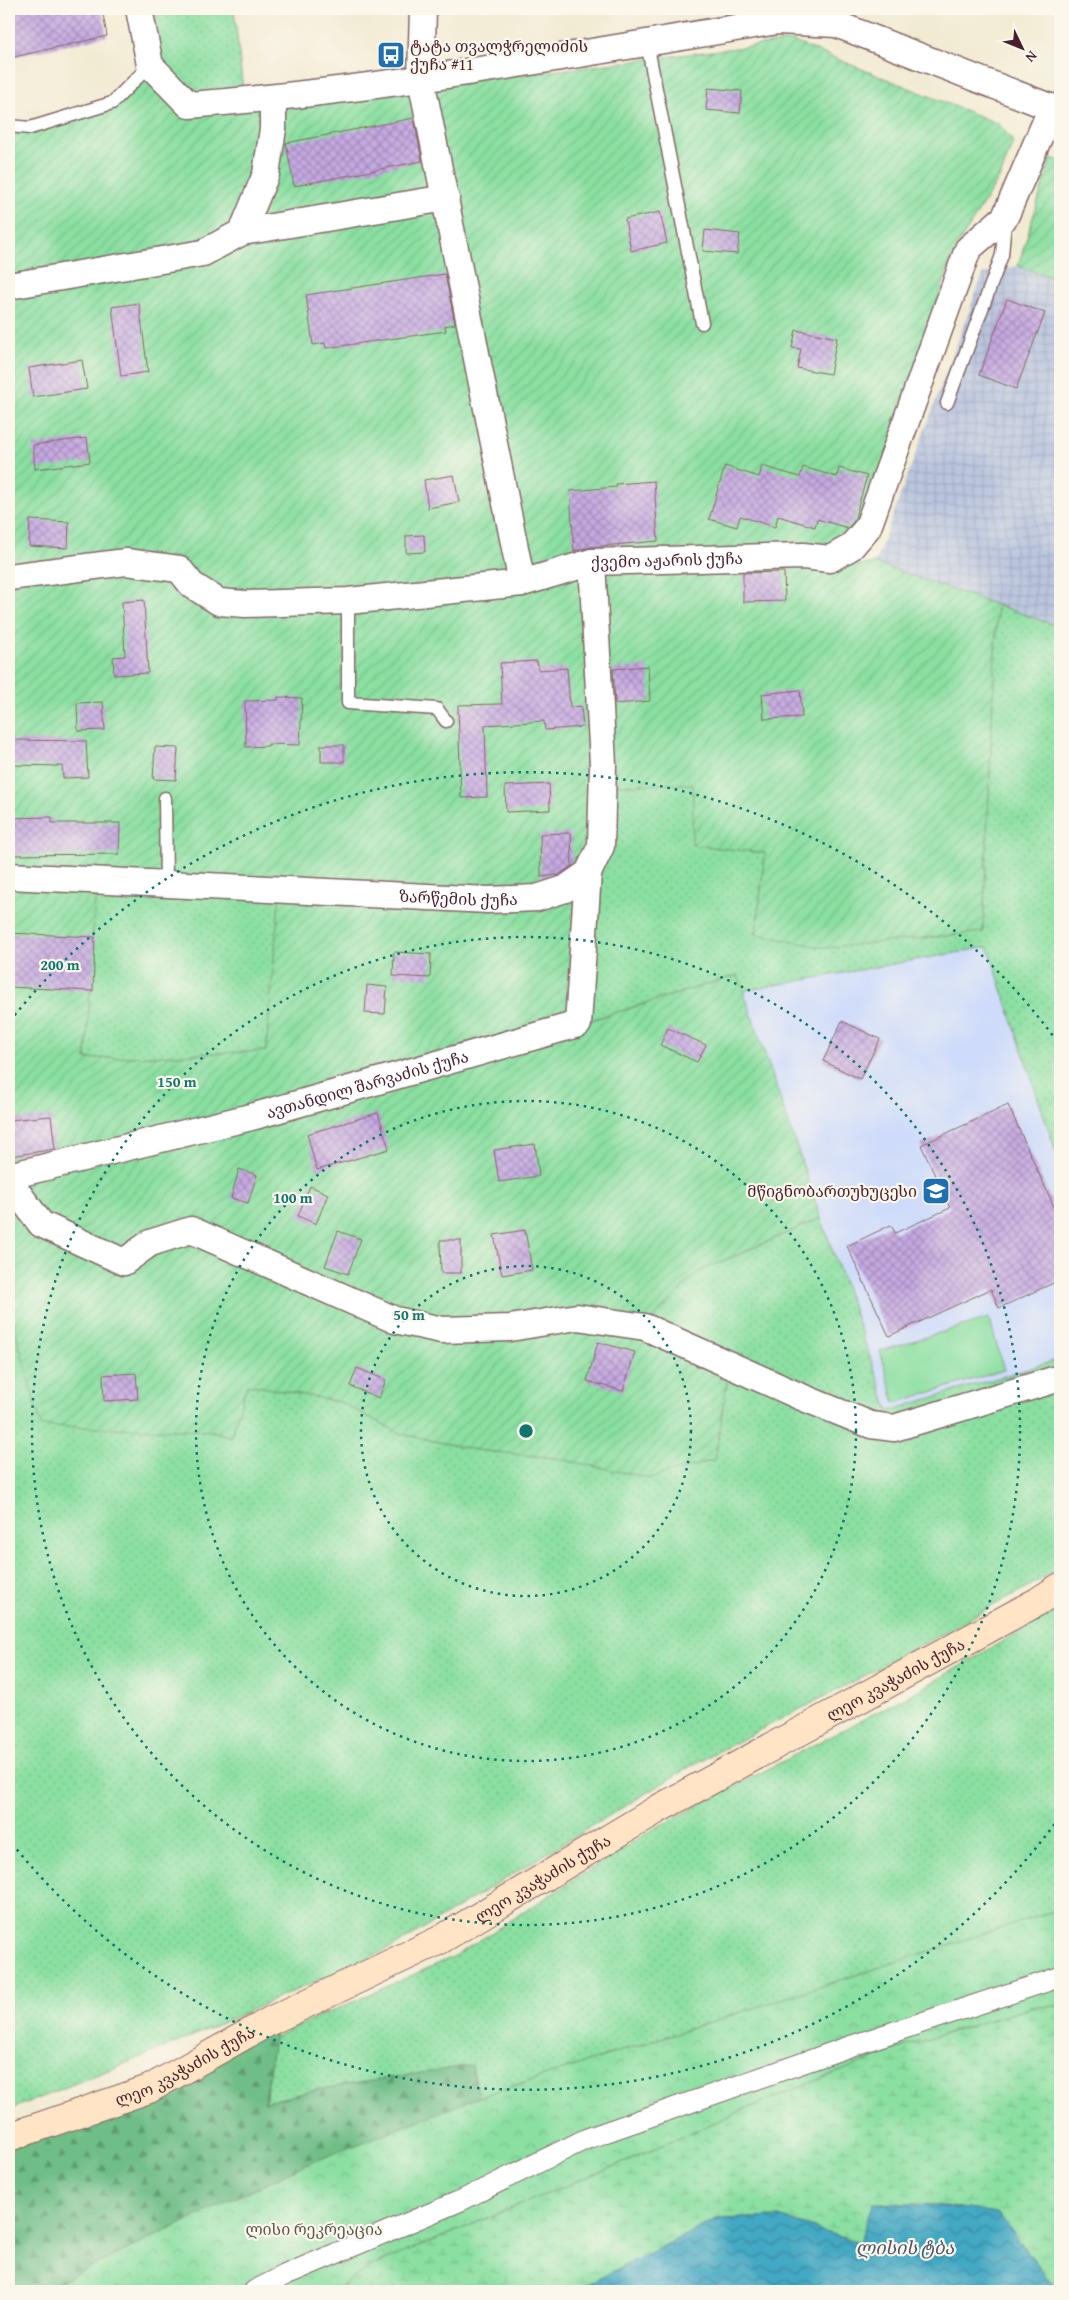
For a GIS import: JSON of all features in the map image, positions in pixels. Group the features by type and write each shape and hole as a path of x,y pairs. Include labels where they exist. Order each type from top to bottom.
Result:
{"main road":[{"name":"ლეო კვაჭაძის ქუჩა","path":"9,2137 149,2089 270,2021 440,1940 658,1809 1020,1612 1060,1587"}],"street":[{"path":"138,9 150,65 189,105 273,98 421,80 778,21 836,24 1056,109"},
{"path":"424,9 421,80 522,583"},
{"path":"242,232 266,174 273,129 273,98"},
{"name":"ქვემო აჟარის ქუჩა","path":"9,577 126,562 179,569 192,585 219,602 245,604 348,601 522,583 592,562 803,556 830,559 851,547 868,526 968,249 1005,216 1056,109"},
{"path":"9,286 203,253 242,232 446,198"},
{"name":"ზარწემის ქუჩა","path":"9,876 488,900 537,898 565,889 588,873 601,846 603,764 592,562"},
{"name":"ავთანდილ შარვაძის ქუჩა","path":"9,1176 255,1116 578,1024 588,873"},
{"path":"9,1181 41,1224 124,1262 150,1242 191,1230 395,1320 442,1330 510,1328 577,1317 646,1326 799,1396 871,1425 894,1428 1060,1378"},
{"path":"254,2291 285,2275 462,2200 586,2139 848,2047 1060,1976"}],"lane":[{"path":"647,42 702,323"},
{"path":"9,126 30,128 112,103 150,65"},
{"path":"947,403 1002,255 1005,216"},
{"path":"348,601 348,703 437,709 446,721"},
{"path":"165,798 166,884"}],"shaded area":[{"path":"1018,266 1060,280 1060,627 875,563 983,274"},
{"name":"მწიგნობართუხუცესი","path":"988,947 1060,1164 1060,1360 889,1411 742,991"}],"green space":[{"path":"139,9 234,9 244,100 189,105 150,65"},
{"path":"792,41 999,124 1013,142 1001,175 954,251 863,526 849,539 804,556 819,571 875,563 997,605 983,932 825,948 756,934 765,853 692,845 693,784 603,785 579,1024 738,975 821,1218 698,1272 646,1326 730,1363 715,1460 650,1478 555,1458 476,1450 402,1434 340,1402 247,1384 231,1437 213,1431 41,1426 14,1325 9,1325 9,126 30,128 111,103 150,65 189,105 536,73","holes":["96,881 280,890 266,1051 86,1059"]},
{"path":"1051,158 1060,161 1060,280 1018,266"},
{"path":"997,605 1060,627 1060,1164 988,947 742,991 738,975 578,1024 602,785 694,784 765,853 756,934 983,932"},
{"path":"96,880 281,890 266,1051 86,1059"},
{"path":"821,1218 889,1411 1060,1359 1060,1569 870,1673 694,1764 393,1947 186,2039 9,2110 9,1325 14,1324 213,1431 231,1437 247,1384 340,1402 402,1434 476,1450 555,1458 645,1327 698,1272"},
{"path":"989,1318 1004,1370 895,1403 880,1351"},
{"path":"1060,1608 1060,1909 479,2097 472,2066 265,2103 272,2038 455,1956 655,1828 919,1690"},
{"name":"ლისი რეკრეაცია","path":"1060,1909 1060,2006 1033,2007 896,2049 748,2108 614,2166 369,2267 334,2291 41,2291 300,2167 479,2097"},
{"path":"1060,2006 1060,2285 1052,2283 998,2213 936,2205 874,2203 859,2243 779,2217 717,2219 574,2291 334,2291 369,2267 614,2166 748,2108 896,2049 1033,2007"},
{"path":"275,2031 265,2102 320,2089 472,2065 479,2097 300,2167 41,2291 9,2291 9,2142"}],"water":[{"name":"ლისის ტბა","path":"873,2203 936,2205 998,2213 1052,2283 1060,2285 1060,2291 574,2291 717,2219 779,2217 859,2243"}],"building":[{"path":"9,9 102,9 107,36 9,58"},
{"path":"708,88 742,91 740,113 706,110"},
{"path":"414,118 422,161 294,186 286,143"},
{"path":"660,212 667,243 631,251 625,219"},
{"path":"705,230 740,234 737,254 703,251"},
{"path":"445,274 455,324 445,326 446,331 326,348 325,343 313,345 306,295"},
{"path":"1007,299 1045,313 1016,389 979,375"},
{"path":"139,303 148,372 121,376 112,307"},
{"path":"796,330 837,338 830,374 797,368 801,349 792,348"},
{"path":"82,360 87,389 33,397 29,368"},
{"path":"87,438 90,462 35,469 33,445"},
{"path":"725,466 759,477 762,466 800,477 803,467 837,477 839,468 867,476 854,521 848,528 817,519 815,527 778,516 775,527 740,516 737,527 709,519"},
{"path":"454,475 459,502 428,508 424,480"},
{"path":"654,481 658,541 591,547 574,551 570,491 617,487 616,484"},
{"path":"30,520 69,522 68,548 29,546"},
{"path":"424,535 425,552 406,553 406,536"},
{"path":"784,572 785,601 743,602 743,573"},
{"path":"144,600 148,673 114,675 113,657 125,656 122,602"},
{"path":"537,661 538,670 567,668 570,707 581,706 583,727 545,730 544,721 485,725 487,797 461,798 458,705 502,704 500,663"},
{"path":"648,666 650,701 615,704 613,669"},
{"path":"800,690 802,717 764,719 762,694"},
{"path":"278,697 302,698 300,745 268,744 268,746 246,747 245,701 278,700"},
{"path":"103,702 105,730 78,731 77,703"},
{"path":"10,740 86,741 88,777 63,778 62,766 10,765"},
{"path":"321,745 344,745 344,762 321,762"},
{"path":"155,747 178,748 176,780 153,779"},
{"path":"549,784 550,810 506,812 505,786"},
{"path":"52,817 52,823 120,823 119,854 10,855 9,818"},
{"path":"571,833 572,866 558,875 541,877 540,834"},
{"path":"9,933 95,937 93,991 9,987"},
{"path":"394,952 431,954 430,978 393,976"},
{"path":"367,985 387,987 385,1014 365,1013"},
{"path":"842,1021 880,1039 860,1079 823,1061"},
{"path":"668,1028 706,1045 697,1062 660,1045"},
{"path":"1008,1105 1060,1220 1060,1280 999,1308 991,1289 889,1336 847,1246 891,1225 895,1233 950,1208 921,1145"},
{"path":"378,1113 389,1149 317,1170 307,1134"},
{"path":"51,1116 55,1149 11,1156 9,1120"},
{"path":"535,1144 539,1176 499,1182 494,1150"},
{"path":"239,1169 257,1175 248,1203 231,1198"},
{"path":"310,1186 328,1194 316,1224 298,1216"},
{"path":"525,1230 532,1270 502,1275 494,1235"},
{"path":"338,1231 361,1239 348,1274 325,1266"},
{"path":"440,1240 461,1240 461,1273 441,1273"},
{"path":"598,1342 635,1352 623,1391 587,1381"},
{"path":"357,1368 386,1380 379,1398 350,1386"},
{"path":"136,1373 138,1399 104,1401 103,1375"}],"place":[{"name":"ტატა თვალჭრელიძის ქუჩა #11","path":"391,55"},
{"name":"მწიგნობართუხუცესი","path":"936,1191"}]}
